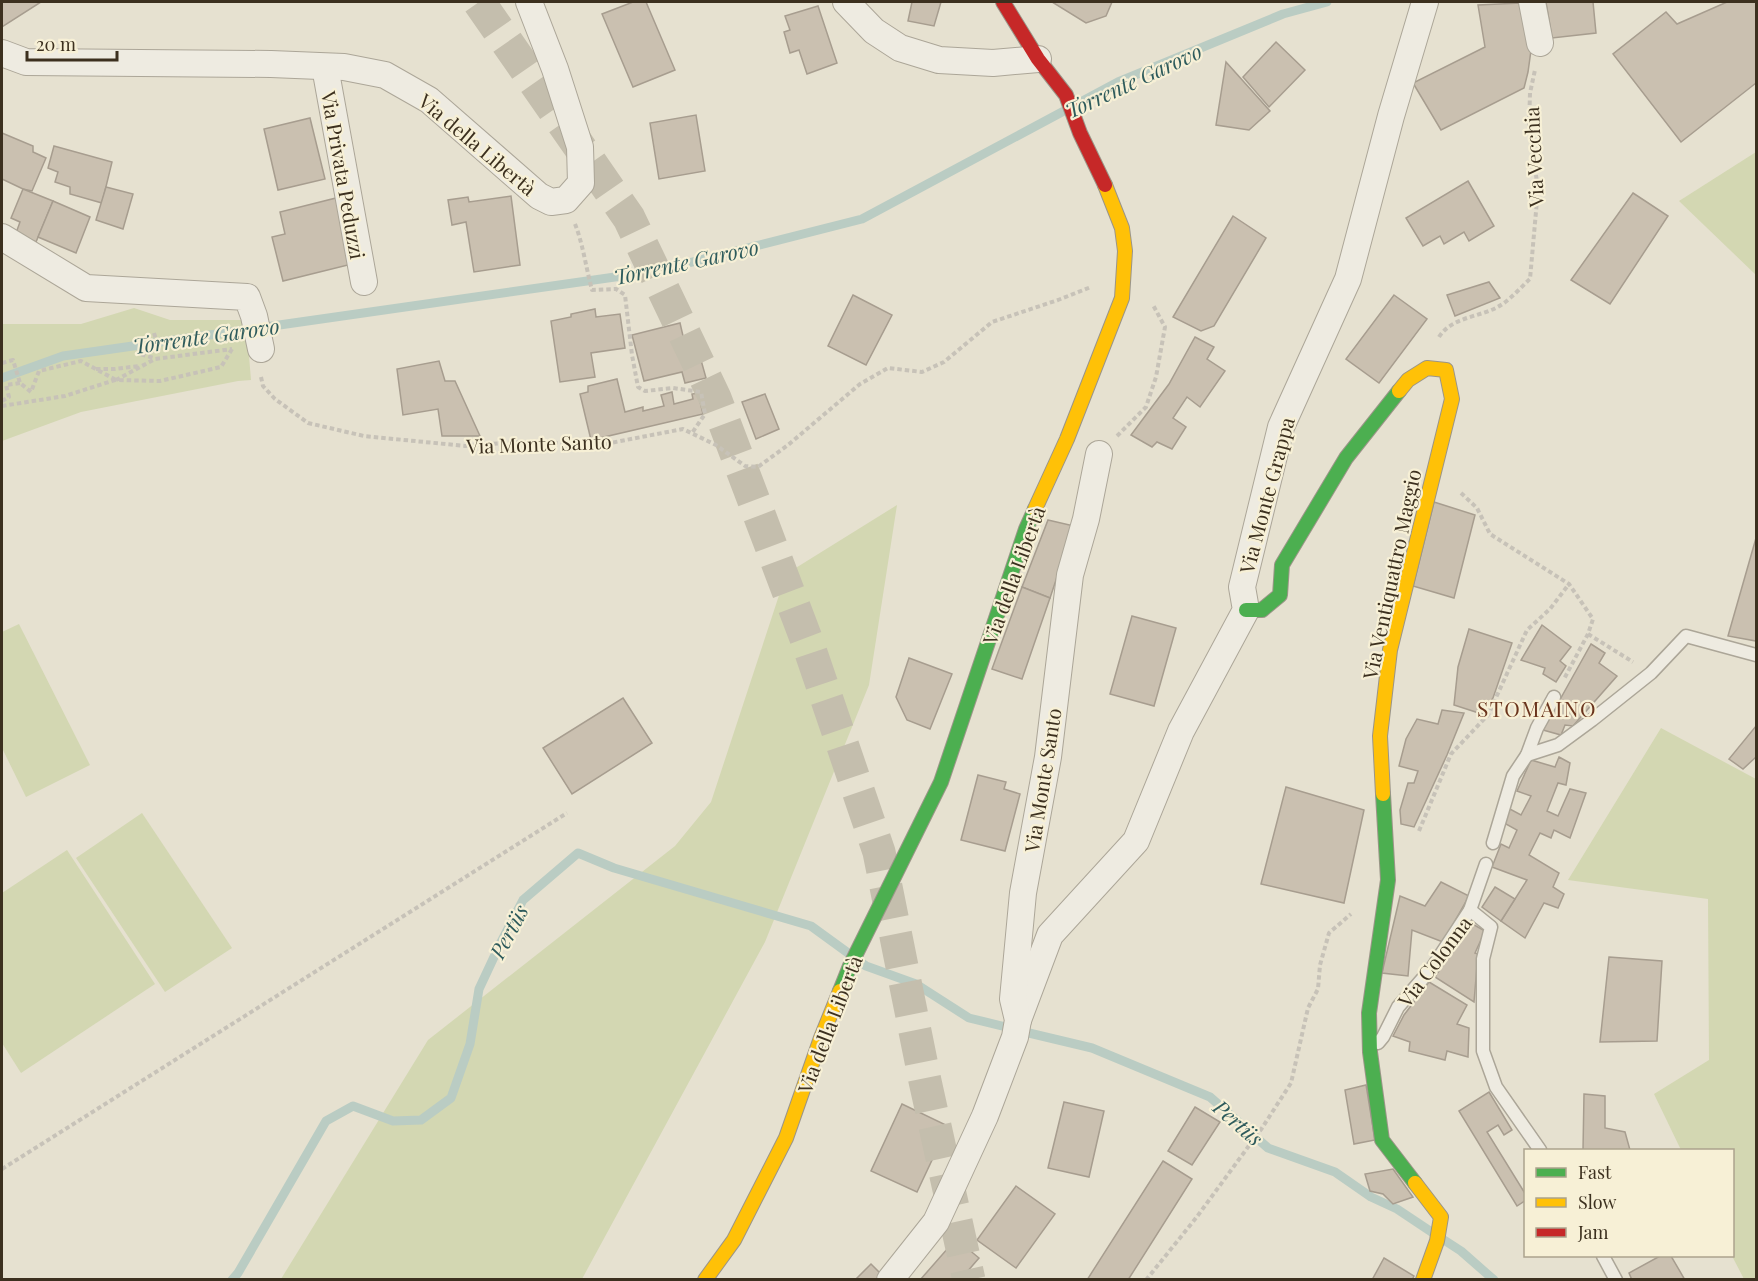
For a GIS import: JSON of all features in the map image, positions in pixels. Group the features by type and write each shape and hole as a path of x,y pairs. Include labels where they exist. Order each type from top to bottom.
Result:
{"street":[{"path":"529,2 555,69 580,147 581,183 566,200"},
{"path":"846,2 874,31 900,48 939,60 993,63 1038,59"},
{"name":"Via della Libertà","path":"705,1280 734,1240 786,1138 821,1038 850,966 941,782 1026,530 1067,439 1122,298 1125,251 1122,228 1110,196 1080,133 1066,95 1038,59 1003,2"},
{"name":"Via Monte Grappa","path":"1246,610 1242,587 1281,427 1348,279 1391,116 1425,2"},
{"path":"1532,2 1540,43"},
{"name":"Via della Libertà","path":"2,53 26,62 271,64 344,67 385,75 429,100 539,196 551,202 566,200"},
{"name":"Via Privata Peduzzi","path":"325,67 364,282"},
{"path":"2,237 86,288 247,297 254,316 250,349"},
{"name":"Via Ventiquattro Maggio","path":"1246,610 1262,610 1280,595 1282,565 1346,458 1408,380 1427,368 1446,370 1452,399 1390,650 1380,736 1388,880 1369,1013 1370,1052 1382,1140 1441,1216 1440,1230 1423,1280"},
{"name":"Via Monte Santo","path":"890,1280 936,1222 984,1116 1015,1037 1018,1020 1013,999 1023,893 1048,757 1070,575 1086,519 1099,454"},
{"path":"1018,1020 1050,935 1136,841 1181,731 1246,610"}],"lane":[{"path":"1527,755 1558,745 1651,673 1686,636 1756,655"},
{"path":"1493,843 1513,776 1527,755 1537,728 1554,697"},
{"path":"1470,910 1486,864"},
{"name":"Via Colonna","path":"1370,1052 1383,1037 1398,1007 1432,968 1470,910 1491,927 1484,959 1483,1051 1496,1087 1539,1149"},
{"path":"1604,1257 1616,1280"}],"path":[{"name":"Via Vecchia","path":"1472,316 1501,305 1530,279 1538,189 1529,127 1530,93 1540,43"},
{"path":"566,200 580,235 592,290 616,289 625,295 638,387 645,391 673,388 701,392 705,414 692,433"},
{"name":"Via Monte Santo","path":"250,349 263,386 275,399 308,423 364,436 465,446 517,442 605,444 683,429 716,445 745,466 758,467 788,445 860,384 888,368 922,372 944,362 992,322 1101,283"},
{"path":"1099,454 1146,407 1155,377 1165,327 1152,303"},
{"path":"154,333 159,349 140,354 155,359"},
{"path":"2,406 65,396 116,380 155,359 232,349 250,349"},
{"path":"2,363 13,360 20,383 31,392 39,371 81,361 116,380 160,381 221,368 232,349"},
{"path":"95,368 115,369 142,366"},
{"path":"2,401 9,397 6,385 20,383"},
{"path":"1434,468 1477,508 1490,534 1569,584 1593,618 1588,634 1554,697"},
{"path":"1416,837 1451,754 1488,715 1527,630 1550,609 1569,584"},
{"path":"1588,634 1651,673"},
{"path":"2,1169 567,813"},
{"path":"1146,1280 1196,1218 1262,1128 1291,1083 1308,1008 1318,989 1320,965 1329,933 1355,911 1384,904"}],"green space":[{"path":"1756,152 1756,275 1679,201"},
{"path":"134,308 170,320 246,320 251,380 81,412 2,441 2,324 81,324"},
{"path":"897,505 869,685 765,942 582,1279 281,1279 428,1040 675,846 711,802 786,574"},
{"path":"19,624 90,765 26,797 2,748 2,632"},
{"path":"1661,728 1756,779 1756,1279 1744,1279 1733,1257 1734,1149 1681,1149 1654,1094 1709,1060 1708,899 1568,880"},
{"path":"142,813 232,948 165,992 76,858"},
{"path":"67,850 155,984 21,1073 2,1043 2,893"}],"building":[{"path":"2,2 41,2 2,27"},
{"path":"633,2 646,2 675,70 633,87 602,14"},
{"path":"912,2 941,2 934,26 908,21"},
{"path":"1052,2 1112,2 1106,16 1086,23"},
{"path":"1546,2 1593,2 1596,33 1552,38"},
{"path":"1727,2 1756,2 1756,83 1681,142 1613,54 1666,12 1677,24"},
{"path":"1521,3 1532,43 1524,88 1441,130 1413,83 1485,47 1478,5"},
{"path":"818,6 837,63 807,74 799,50 790,53 784,32 790,30 785,16"},
{"path":"1276,42 1305,70 1269,107 1243,77"},
{"path":"1226,62 1270,111 1249,130 1216,125"},
{"path":"696,115 705,171 659,179 650,123"},
{"path":"310,118 325,179 278,190 264,129"},
{"path":"2,133 33,146 33,152 46,158 32,191 2,179"},
{"path":"54,146 112,162 102,203 70,194 70,187 55,182 58,172 48,168"},
{"path":"1468,181 1494,226 1469,241 1464,232 1444,244 1440,236 1423,246 1406,218"},
{"path":"106,187 133,194 123,229 96,220"},
{"path":"23,189 53,201 36,242 16,233 20,222 11,218"},
{"path":"1633,193 1668,216 1610,304 1571,280"},
{"path":"511,196 520,265 474,272 466,222 452,225 448,200 468,197 469,202"},
{"path":"336,198 352,264 283,281 272,237 285,234 280,212"},
{"path":"53,201 90,217 76,253 38,237"},
{"path":"1233,216 1266,238 1214,326 1201,331 1173,317"},
{"path":"1489,282 1500,298 1455,316 1447,295"},
{"path":"853,295 892,315 866,365 828,346"},
{"path":"1394,295 1427,319 1379,383 1346,359"},
{"path":"595,309 596,317 620,314 625,348 591,353 595,377 560,382 551,321"},
{"path":"680,323 689,362 701,360 706,378 685,383 682,372 644,381 632,335"},
{"path":"1195,337 1214,347 1207,359 1225,371 1200,407 1187,397 1173,418 1186,427 1172,449 1157,442 1152,447 1131,435 1169,384"},
{"path":"439,361 445,381 455,381 480,436 442,436 438,409 403,415 397,369"},
{"path":"617,379 625,412 643,407 643,411 664,406 661,395 672,392 674,404 693,399 692,394 698,393 703,414 591,440 580,394 588,392 588,386"},
{"path":"765,394 779,429 756,439 742,402"},
{"path":"1434,502 1475,515 1454,598 1413,586"},
{"path":"1048,520 1074,526 1050,598 1022,587"},
{"path":"1756,538 1756,641 1728,636"},
{"path":"1022,587 1050,598 1022,679 992,669"},
{"path":"1132,616 1176,628 1154,706 1110,694"},
{"path":"1542,625 1571,647 1560,661 1566,666 1556,682 1543,674 1545,668 1521,660"},
{"path":"1469,629 1512,643 1493,698 1482,714 1454,705 1458,667"},
{"path":"1591,644 1605,653 1599,663 1617,676 1573,726 1565,725 1561,735 1543,730"},
{"path":"909,658 952,674 930,729 907,720 896,697"},
{"path":"623,698 652,743 572,794 543,748"},
{"path":"1442,710 1464,713 1414,827 1401,824 1400,810 1408,783 1414,783 1418,771 1399,766 1406,739 1417,719 1438,724"},
{"path":"1756,726 1756,757 1743,769 1729,759"},
{"path":"1559,757 1570,763 1566,785 1558,783 1547,811 1558,816 1570,789 1586,793 1570,838 1554,830 1551,838 1540,833 1529,855 1559,873 1553,887 1564,894 1558,908 1544,903 1525,938 1501,921 1527,880 1492,867 1501,844 1509,848 1517,830 1504,823 1510,809 1521,815 1531,796 1517,791 1531,760 1555,767"},
{"path":"978,775 1006,782 1004,789 1020,794 1005,851 961,840"},
{"path":"1286,787 1364,810 1344,903 1261,884"},
{"path":"1441,882 1469,896 1443,942 1412,930 1408,976 1382,973 1400,896 1425,906"},
{"path":"1495,887 1515,899 1501,921 1482,907"},
{"path":"1469,922 1485,931 1475,953 1478,954 1474,1002 1435,977"},
{"path":"1609,957 1662,961 1657,1041 1600,1042"},
{"path":"1429,982 1467,1005 1457,1024 1469,1028 1468,1057 1447,1051 1445,1060 1409,1051 1410,1042 1393,1036 1404,1015"},
{"path":"1366,1085 1375,1140 1354,1144 1345,1090"},
{"path":"1489,1092 1512,1130 1504,1135 1498,1125 1487,1132 1524,1192 1524,1201 1517,1206 1459,1111"},
{"path":"1584,1094 1605,1096 1605,1128 1625,1132 1630,1149 1583,1149"},
{"path":"1064,1102 1104,1111 1089,1177 1048,1168"},
{"path":"902,1104 948,1126 917,1192 871,1171"},
{"path":"1195,1107 1220,1122 1192,1165 1168,1151"},
{"path":"1163,1161 1192,1179 1128,1280 1087,1280"},
{"path":"1393,1169 1413,1197 1393,1204 1383,1194 1370,1191 1365,1174"},
{"path":"1016,1186 1055,1214 1016,1268 977,1240"},
{"path":"956,1239 979,1258 960,1280 920,1280"},
{"path":"1658,1257 1672,1257 1685,1280 1632,1280 1629,1273"},
{"path":"1384,1258 1414,1276 1412,1280 1372,1280"},
{"path":"871,1264 883,1276 880,1280 855,1280"}],"waterway":[{"name":"Torrente Garovo","path":"2,378 63,356 657,271 862,219 1118,82 1283,14 1327,2"},
{"name":"Pertüs","path":"232,1280 326,1121 353,1106 393,1121 421,1120 451,1098 470,1044 479,989 501,942 523,900 578,853 614,868 811,926 866,966 916,984 969,1018 1006,1027"},
{"name":"Pertüs","path":"1029,1033 1092,1048 1210,1097 1268,1148 1335,1172 1371,1197 1397,1209 1433,1233"},
{"name":"Pertüs","path":"1444,1240 1461,1251 1494,1280"}],"tunnel":[{"path":"479,2 629,218 715,398 807,641 879,852 925,1081 969,1280"}],"traffic: fast":[{"path":"1246,610 1262,610 1280,595 1282,565 1346,458 1399,391"},
{"path":"840,991 850,966 941,782 1026,529 1035,509"},
{"path":"1383,794 1388,880 1369,1013 1370,1052 1382,1140 1415,1183"}],"traffic: slow":[{"path":"1035,509 1067,439 1122,298 1125,251 1122,228 1105,185"},
{"path":"1383,794 1380,736 1390,650 1452,399 1446,370 1427,368 1408,380 1399,391"},
{"path":"705,1280 734,1240 786,1138 840,991"},
{"path":"1415,1183 1441,1217 1437,1241 1423,1280"}],"traffic: jam":[{"path":"1003,2 1038,59 1066,95 1080,133 1105,185"}],"district":[{"name":"STOMAINO","path":"1537,708"}]}
